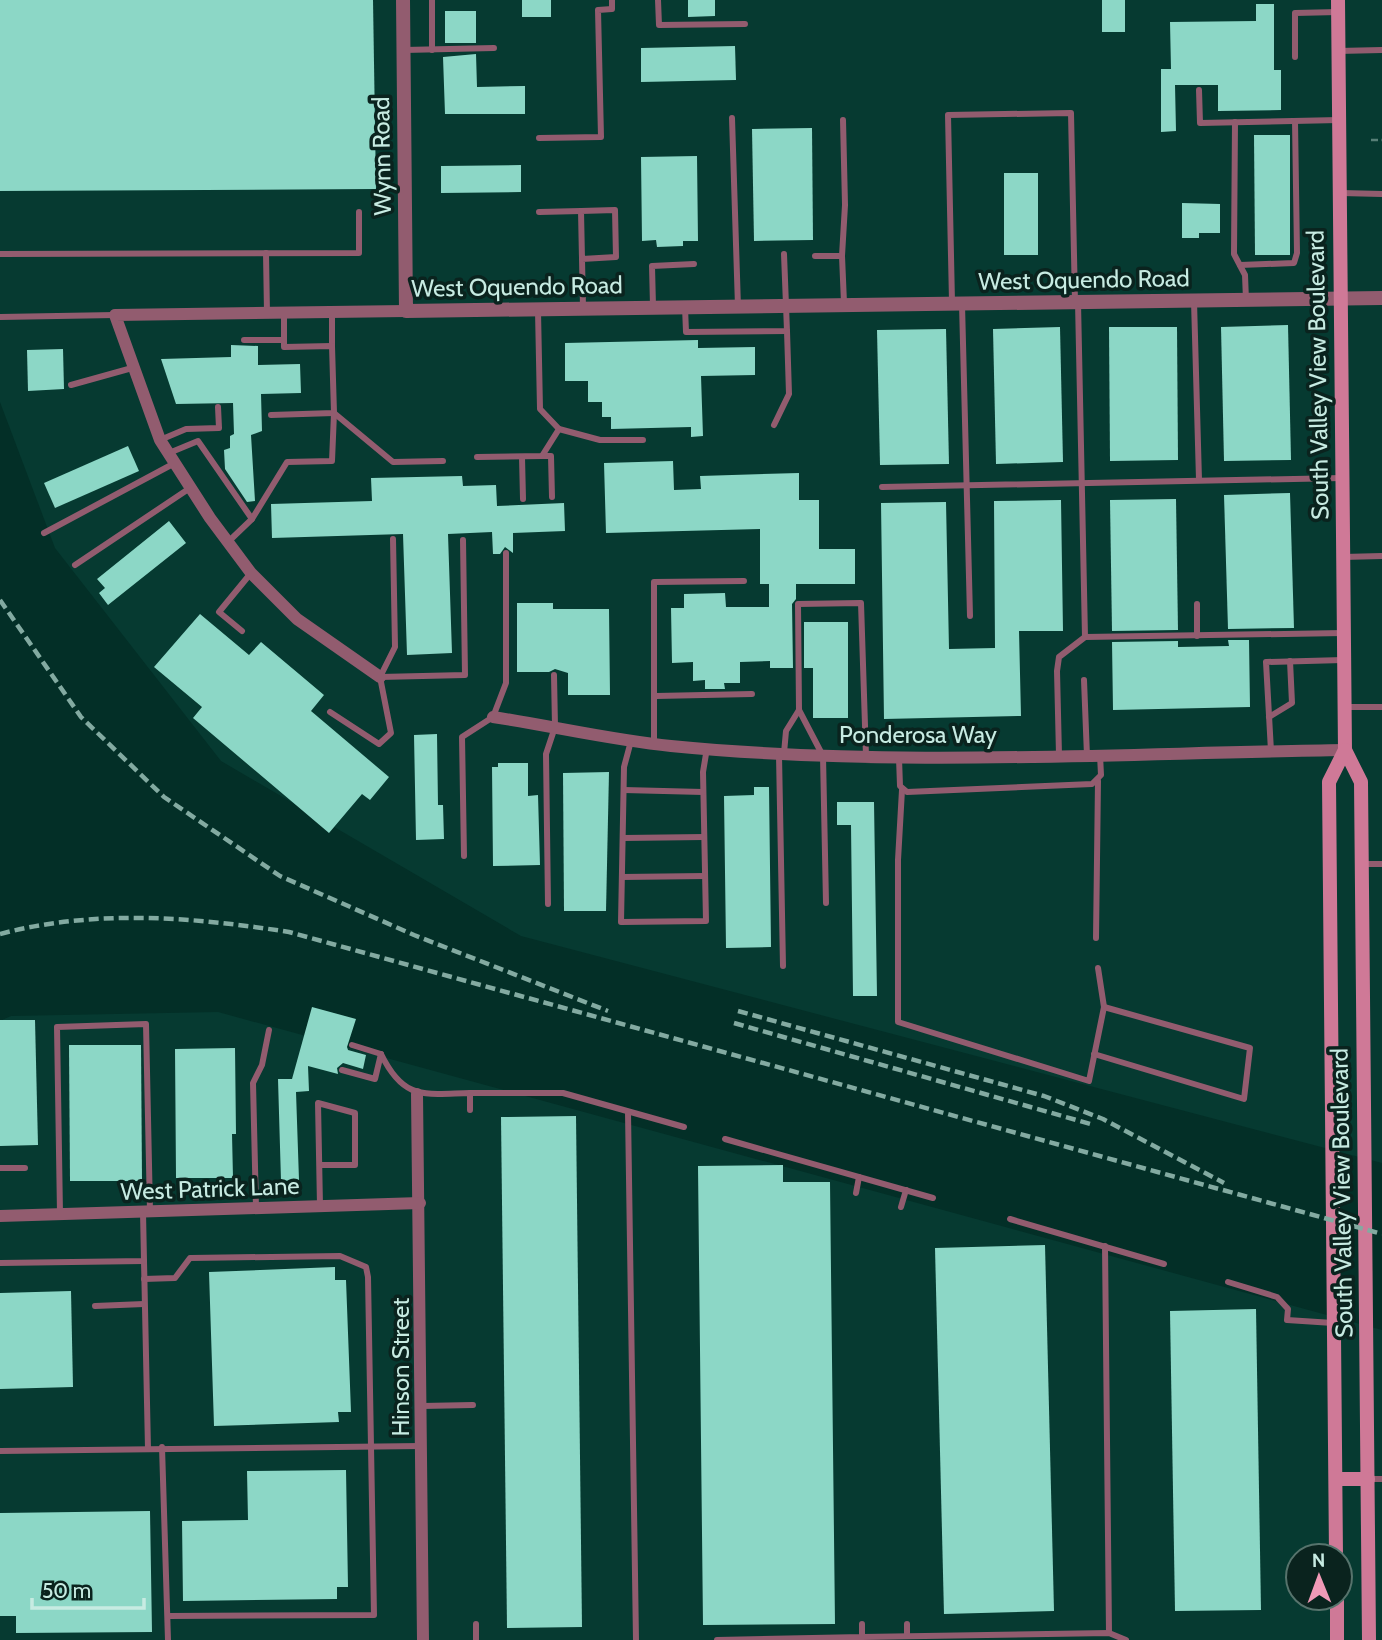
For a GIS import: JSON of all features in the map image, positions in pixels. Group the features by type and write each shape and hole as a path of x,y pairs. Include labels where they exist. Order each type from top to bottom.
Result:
{"main road":[{"name":"South Valley View Boulevard","path":"1338,6 1345,750 1361,782 1375,1479 1369,1640"},
{"name":"South Valley View Boulevard","path":"1336,1542 1329,782 1345,750"},
{"path":"1336,1479 1375,1479"},
{"path":"1336,1612 1337,1640"}],"street":[{"name":"Wynn Road","path":"403,0 406,311"},
{"name":"West Oquendo Road","path":"115,315 1382,298"},
{"path":"115,315 160,440 170,459 228,542 251,573 297,619 380,677"},
{"name":"Ponderosa Way","path":"492,717 654,743 823,756 1094,755 1345,750"},
{"name":"Hinson Street","path":"417,1094 421,1203 423,1640"},
{"name":"West Patrick Lane","path":"0,1216 421,1203"}],"lane":[{"path":"432,0 432,50"},
{"path":"539,138 601,137 598,10 612,9 612,0"},
{"path":"658,0 659,25 745,24"},
{"path":"1295,57 1295,13 1338,6"},
{"path":"404,50 494,48"},
{"path":"1338,51 1382,50"},
{"path":"1199,90 1200,123 1339,120"},
{"path":"970,616 948,115 1071,113 1085,637"},
{"path":"732,118 738,307"},
{"path":"843,120 845,205 842,256 845,305"},
{"path":"1240,265 1294,263 1297,253 1295,121"},
{"path":"1235,122 1234,254 1245,275 1246,300"},
{"path":"1339,193 1382,194"},
{"path":"539,212 615,210 616,257 582,258"},
{"path":"581,211 583,309"},
{"path":"0,254 359,253 359,212"},
{"path":"266,253 267,313"},
{"path":"774,425 789,394 784,254"},
{"path":"816,256 842,256"},
{"path":"653,308 652,266 694,264"},
{"path":"1194,301 1199,480"},
{"path":"685,307 686,332 787,331"},
{"path":"538,309 540,408 559,429 600,440 643,440"},
{"path":"228,542 252,519 287,462 332,461 332,312"},
{"path":"284,313 284,347 331,346"},
{"path":"0,317 115,315"},
{"path":"244,340 284,340"},
{"path":"71,385 132,368"},
{"path":"160,440 186,429 219,428 218,407"},
{"path":"271,415 334,413 393,462 443,461"},
{"path":"542,456 559,429"},
{"path":"44,533 198,441 252,519"},
{"path":"477,457 551,456 552,498"},
{"path":"522,457 523,499"},
{"path":"882,488 1342,478"},
{"path":"75,565 190,488"},
{"path":"330,712 379,744 391,733 380,677 395,647 393,539"},
{"path":"380,677 465,675 463,540"},
{"path":"464,856 462,737 492,717 506,683 506,553"},
{"path":"1343,557 1382,556"},
{"path":"242,631 219,612 251,573"},
{"path":"654,743 654,582 744,582"},
{"path":"825,903 823,756 799,710 798,604 861,603 866,756"},
{"path":"1196,604 1197,636"},
{"path":"1059,755 1059,657 1085,637 1344,633"},
{"path":"1271,751 1266,662 1344,660"},
{"path":"1269,717 1292,703 1290,661"},
{"path":"548,904 546,754 555,727 554,675"},
{"path":"1084,680 1098,781 1096,938"},
{"path":"656,696 752,694"},
{"path":"1345,707 1382,706"},
{"path":"783,966 782,753 786,730 799,710"},
{"path":"631,739 624,766 621,922 706,921 703,792 707,748"},
{"path":"899,756 902,790 898,860 898,1022 1089,1081 1104,1007 1098,968"},
{"path":"902,790 1092,784 1098,781"},
{"path":"624,790 703,792"},
{"path":"623,838 704,837"},
{"path":"1362,864 1382,864"},
{"path":"622,877 705,876"},
{"path":"1094,1054 1244,1099 1251,1048 1104,1007"},
{"path":"60,1214 57,1027 146,1024 147,1212 144,1279 148,1449"},
{"path":"256,1208 253,1083 262,1065 269,1030"},
{"path":"352,1045 381,1055 391,1075 417,1094 563,1093 684,1127"},
{"path":"342,1069 376,1079 381,1055"},
{"path":"470,1093 470,1110"},
{"path":"320,1165 355,1165 355,1113 318,1103 320,1206"},
{"path":"628,1112 636,1640"},
{"path":"725,1139 933,1198"},
{"path":"0,1168 25,1168"},
{"path":"856,1193 859,1177"},
{"path":"901,1207 906,1190"},
{"path":"1010,1219 1164,1264"},
{"path":"1105,1246 1109,1633"},
{"path":"144,1279 175,1278 190,1258 340,1256 366,1267 374,1615 168,1616"},
{"path":"0,1263 144,1261"},
{"path":"1228,1282 1277,1297 1288,1309 1287,1320 1334,1323"},
{"path":"96,1306 145,1304"},
{"path":"422,1406 473,1405"},
{"path":"0,1451 422,1446"},
{"path":"162,1447 168,1640"},
{"path":"476,1624 476,1640"},
{"path":"862,1624 862,1636"},
{"path":"907,1624 907,1636"},
{"path":"717,1640 1109,1633 1126,1640"}],"path":[{"path":"1371,140 1382,140"}],"shaded area":[{"path":"0,0 1382,0 1382,1163 521,936 221,761 55,548 0,402"},
{"path":"218,1012 1382,1330 1382,1640 0,1640 0,1021 11,1016"}],"building":[{"path":"0,0 373,0 376,189 0,191"},
{"path":"522,0 551,0 551,17 522,17"},
{"path":"688,0 715,0 715,16 688,17"},
{"path":"1102,0 1125,0 1125,32 1102,32"},
{"path":"1256,4 1274,4 1274,70 1281,70 1281,110 1218,111 1218,85 1175,85 1176,131 1161,132 1161,69 1171,69 1170,22 1256,21"},
{"path":"445,11 476,11 476,43 445,43"},
{"path":"735,46 736,80 641,82 641,48"},
{"path":"476,54 477,87 525,86 525,114 445,114 443,57"},
{"path":"812,128 813,240 754,241 752,129"},
{"path":"1254,135 1290,135 1290,255 1255,255"},
{"path":"697,156 698,241 683,241 683,246 657,247 656,240 642,241 641,157"},
{"path":"521,165 521,192 441,193 441,166"},
{"path":"1004,173 1038,173 1038,255 1004,255"},
{"path":"1182,203 1220,204 1220,233 1199,233 1199,238 1182,238"},
{"path":"1288,325 1291,460 1224,461 1221,327"},
{"path":"1060,327 1063,462 996,464 993,329"},
{"path":"1109,327 1177,327 1178,460 1110,461"},
{"path":"946,329 949,464 880,465 877,330"},
{"path":"698,340 698,348 755,347 755,375 701,376 703,436 691,437 691,427 611,429 611,417 602,417 602,402 588,402 588,381 565,381 565,343"},
{"path":"231,345 258,346 258,365 300,364 301,393 261,394 262,431 251,435 255,501 247,502 225,469 224,450 230,448 230,436 234,434 233,403 176,404 161,359 231,357"},
{"path":"63,349 64,389 28,391 27,350"},
{"path":"128,446 139,471 55,508 44,483"},
{"path":"673,461 674,490 701,489 700,476 799,473 799,500 819,500 819,549 855,549 855,584 796,584 796,599 792,604 793,668 770,668 770,661 740,662 740,683 724,683 725,689 705,689 705,680 693,681 693,662 672,663 671,608 684,608 684,594 725,593 726,607 769,607 769,584 760,584 760,529 606,533 604,463"},
{"path":"462,476 463,486 496,485 497,506 564,503 565,531 513,533 513,553 505,547 500,554 493,554 492,532 448,534 452,653 407,655 403,534 272,538 271,504 372,501 371,478"},
{"path":"1290,493 1294,628 1228,629 1224,495"},
{"path":"1176,499 1178,630 1112,631 1110,500"},
{"path":"1061,500 1063,631 1019,631 1021,716 884,719 881,503 946,502 949,649 995,648 994,501"},
{"path":"169,521 186,543 108,605 99,593 105,588 97,579"},
{"path":"517,603 553,603 553,609 609,609 610,695 568,695 568,673 555,669 549,672 517,672"},
{"path":"200,614 249,655 261,642 324,695 311,711 389,777 370,800 362,794 329,833 193,718 202,707 154,667"},
{"path":"804,622 848,622 848,718 813,718 813,668 804,668"},
{"path":"1228,640 1249,640 1250,707 1113,710 1112,642 1178,641 1178,647 1229,646"},
{"path":"437,734 438,805 443,805 444,839 416,840 414,735"},
{"path":"498,763 528,763 528,796 538,795 540,865 493,866 492,767 498,767"},
{"path":"609,772 606,911 564,911 563,773"},
{"path":"754,787 769,787 771,947 726,948 724,796 754,795"},
{"path":"837,802 874,802 877,996 853,996 851,825 837,825"},
{"path":"312,1007 356,1019 347,1047 348,1050 366,1055 363,1069 343,1063 337,1068 338,1074 308,1066 309,1091 296,1092 299,1180 281,1181 278,1079 292,1079"},
{"path":"0,1020 35,1020 38,1145 0,1146"},
{"path":"69,1045 141,1045 142,1181 70,1181"},
{"path":"235,1048 236,1134 232,1134 233,1178 176,1178 175,1049"},
{"path":"576,1116 582,1627 507,1628 501,1117"},
{"path":"783,1165 783,1182 830,1182 835,1624 703,1625 698,1166"},
{"path":"1045,1245 1054,1611 944,1614 935,1248"},
{"path":"335,1267 335,1280 346,1280 351,1412 338,1412 339,1422 214,1426 209,1272"},
{"path":"71,1291 73,1387 0,1389 0,1293"},
{"path":"1256,1309 1261,1610 1175,1611 1170,1311"},
{"path":"346,1470 348,1587 337,1587 337,1599 183,1601 182,1521 248,1520 247,1471"},
{"path":"150,1511 152,1632 16,1633 16,1616 0,1616 0,1513"}],"railway":[{"path":"0,600 81,717 164,797 280,876 414,935 608,1011"},
{"path":"0,934 36,926 108,918 180,919 289,932 1382,1234"},
{"path":"738,1011 1044,1096 1103,1119 1224,1183"},
{"path":"734,1023 1094,1125"}]}
